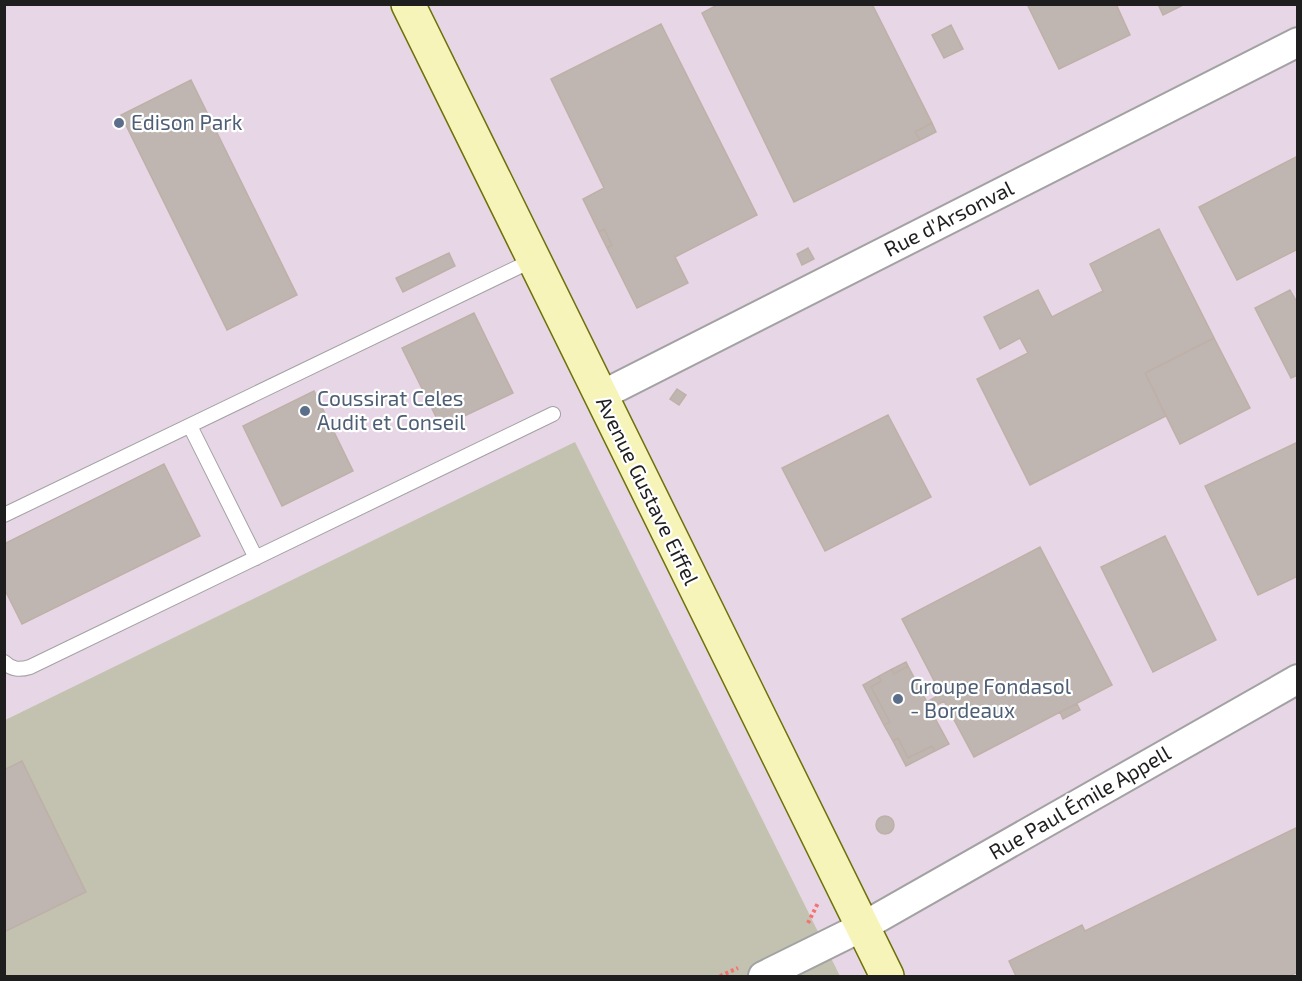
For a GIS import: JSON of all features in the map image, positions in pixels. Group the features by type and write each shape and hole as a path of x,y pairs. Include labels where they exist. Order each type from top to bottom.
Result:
{"street":[{"name":"Avenue Gustave Eiffel","path":"408,4 886,976"},
{"name":"Rue d'Arsonval","path":"600,396 1298,42"},
{"name":"Rue Paul Émile Appell","path":"763,976 862,927 1298,679"}],"lane":[{"path":"4,515 533,260"},
{"path":"4,662 14,669 30,667 553,414"},
{"path":"190,426 256,558"}],"shaded area":[{"path":"5,5 1297,5 1297,976 840,976 575,443 5,720"},
{"path":"575,442 840,976 5,976 5,720"}],"building":[{"path":"719,4 872,4 932,123 915,132 920,140 794,202 702,13"},
{"path":"1027,4 1116,4 1130,35 1059,69"},
{"path":"1158,4 1185,4 1163,15"},
{"path":"661,24 757,215 675,257 688,283 637,308 607,248 612,245 604,229 599,232 583,199 604,188 551,79"},
{"path":"951,25 963,49 944,58 932,35"},
{"path":"191,80 297,295 227,330 121,115"},
{"path":"932,123 936,132 920,140 915,132"},
{"path":"1298,156 1298,249 1237,280 1199,207"},
{"path":"604,229 612,245 607,248 599,232"},
{"path":"1159,229 1214,338 1145,373 1166,416 1030,485 977,379 1028,353 1020,338 1000,349 984,317 1038,290 1052,317 1103,291 1090,264"},
{"path":"808,248 814,259 802,265 797,254"},
{"path":"449,253 455,266 403,292 396,278"},
{"path":"1290,290 1298,304 1298,375 1291,378 1255,308"},
{"path":"474,313 513,393 441,427 402,348"},
{"path":"1214,338 1250,408 1180,444 1145,373"},
{"path":"677,389 686,395 679,405 670,399"},
{"path":"314,391 353,471 282,506 243,426"},
{"path":"888,415 931,497 825,551 782,468"},
{"path":"1298,442 1298,576 1258,595 1205,486"},
{"path":"164,464 200,536 22,624 4,588 4,544"},
{"path":"1165,536 1216,640 1153,672 1101,567"},
{"path":"1040,547 1112,685 974,757 944,701 930,709 949,744 935,751 932,746 908,758 898,738 893,741 884,725 890,722 871,687 881,681 879,676 892,669 894,674 908,666 927,702 941,694 902,619"},
{"path":"906,662 908,666 894,674 892,669"},
{"path":"879,676 881,681 871,687 890,722 884,725 863,685"},
{"path":"1077,704 1080,710 1063,719 1060,712"},
{"path":"898,738 908,758 932,746 935,751 906,766 893,741"},
{"path":"22,761 86,892 4,932 4,770"},
{"path":"881,816 889,816 894,821 892,832 881,834 876,829 876,821"},
{"path":"1298,827 1298,972 1289,976 1016,976 1009,961 1082,925 1085,931"}],"place":[{"name":"Edison Park","path":"119,123"},
{"name":"Coussirat Celes Audit et Conseil","path":"305,411"},
{"name":"Groupe Fondasol - Bordeaux","path":"898,699"}]}
